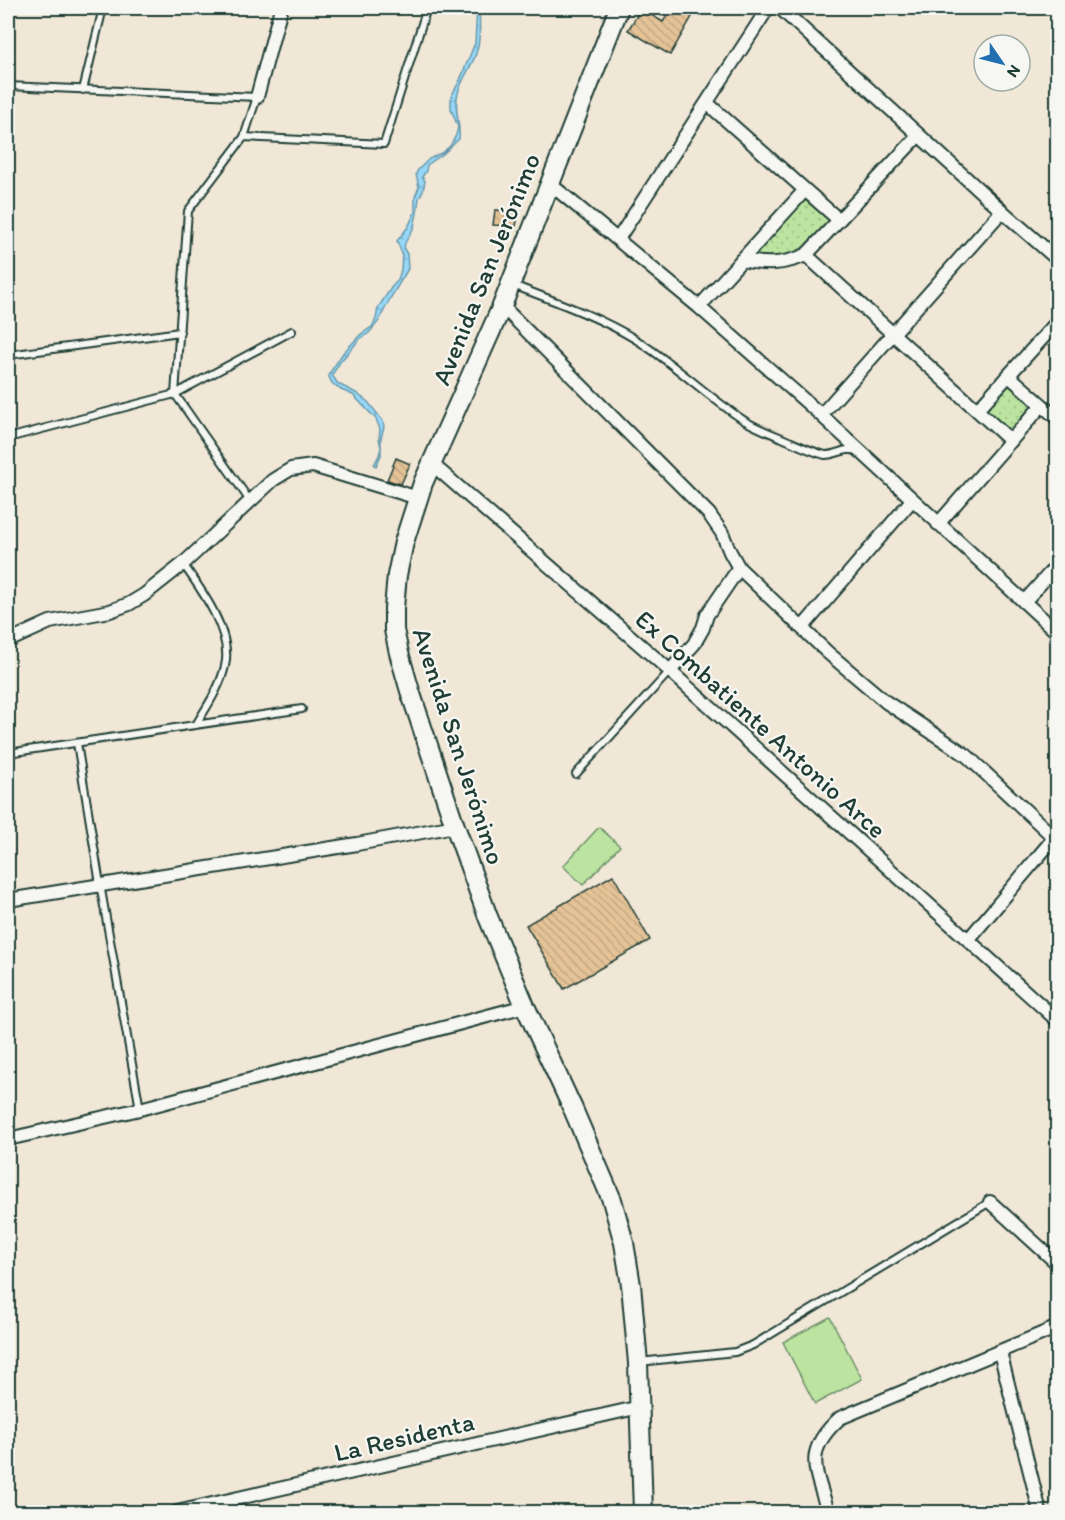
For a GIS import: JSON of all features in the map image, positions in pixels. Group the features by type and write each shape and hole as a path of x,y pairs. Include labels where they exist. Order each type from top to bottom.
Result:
{"street":[{"path":"257,97 281,8"},
{"name":"Avenida San Jerónimo","path":"619,8 502,306 418,498 397,574 394,630 410,691 488,917 525,1006 612,1200 624,1243 631,1285 638,1363 643,1512"},
{"path":"618,239 768,8"},
{"path":"780,8 1058,260"},
{"path":"707,103 839,220"},
{"path":"741,260 772,264 790,262 806,255 919,135"},
{"path":"549,183 699,306 1058,633"},
{"path":"699,306 804,190"},
{"path":"821,415 1002,211"},
{"path":"806,255 1011,441"},
{"path":"502,306 708,514 722,533 739,568 802,628 886,702 966,755 1056,840 968,940"},
{"path":"978,410 1058,321"},
{"path":"1009,376 1058,419"},
{"path":"938,524 1042,405"},
{"name":"Ex Combatiente Antonio Arce","path":"432,464 670,671 1058,1021"},
{"path":"8,641 50,622 110,611 144,595 183,564 273,480 291,469 313,466 418,498"},
{"path":"802,628 912,500"},
{"path":"1024,602 1058,564"},
{"path":"670,671 694,644 703,628 706,615 739,568"},
{"path":"8,900 455,826"},
{"path":"8,1139 140,1109 525,1006"},
{"path":"990,1202 1058,1263"},
{"path":"828,1512 815,1467 816,1454 820,1441 840,1418 1058,1327"},
{"path":"1000,1352 1040,1512"},
{"name":"La Residenta","path":"177,1512 640,1407"}],"lane":[{"path":"83,90 103,8"},
{"path":"244,137 384,144 427,8"},
{"path":"8,86 257,97 244,137 188,211 175,394 250,501"},
{"path":"510,284 572,308 634,338 746,422 825,456 843,450 861,453"},
{"path":"8,438 175,394 292,331"},
{"path":"8,355 180,332"},
{"path":"183,564 201,588 213,610 223,635 226,652 226,665 218,688 196,725"},
{"path":"576,774 670,671"},
{"path":"8,753 302,709"},
{"path":"77,743 140,1109"},
{"path":"638,1363 735,1352 753,1346 990,1202"}],"green space":[{"path":"805,200 829,220 820,231 805,246 789,255 768,258 755,256 755,254"},
{"path":"1009,384 1034,406 1011,432 986,410"},
{"path":"599,827 620,846 583,885 563,866"},
{"path":"830,1317 862,1379 815,1404 783,1342"}],"water":[{"path":"477,8 479,8 478,47 461,84 457,99 459,139 443,154 427,165 422,177 425,181 419,198 414,227 404,249 407,254 408,269 378,322 340,362 332,375 338,384 368,402 383,421 381,448 380,429 376,419 353,395 332,383 329,374 343,353 361,334 372,327 378,308 398,280 402,254 397,241 408,227 415,212 415,197 419,187 416,174 429,159 450,146 456,135 458,127 451,109 451,97 475,43"},
{"path":"381,448 381,455 376,466 374,465"}],"building":[{"path":"672,8 697,8 670,55 628,30 641,9 663,22"},
{"path":"495,210 519,211 516,226 493,225"},
{"path":"396,458 410,464 401,484 387,480"},
{"path":"613,875 650,940 564,989 526,925"}]}
